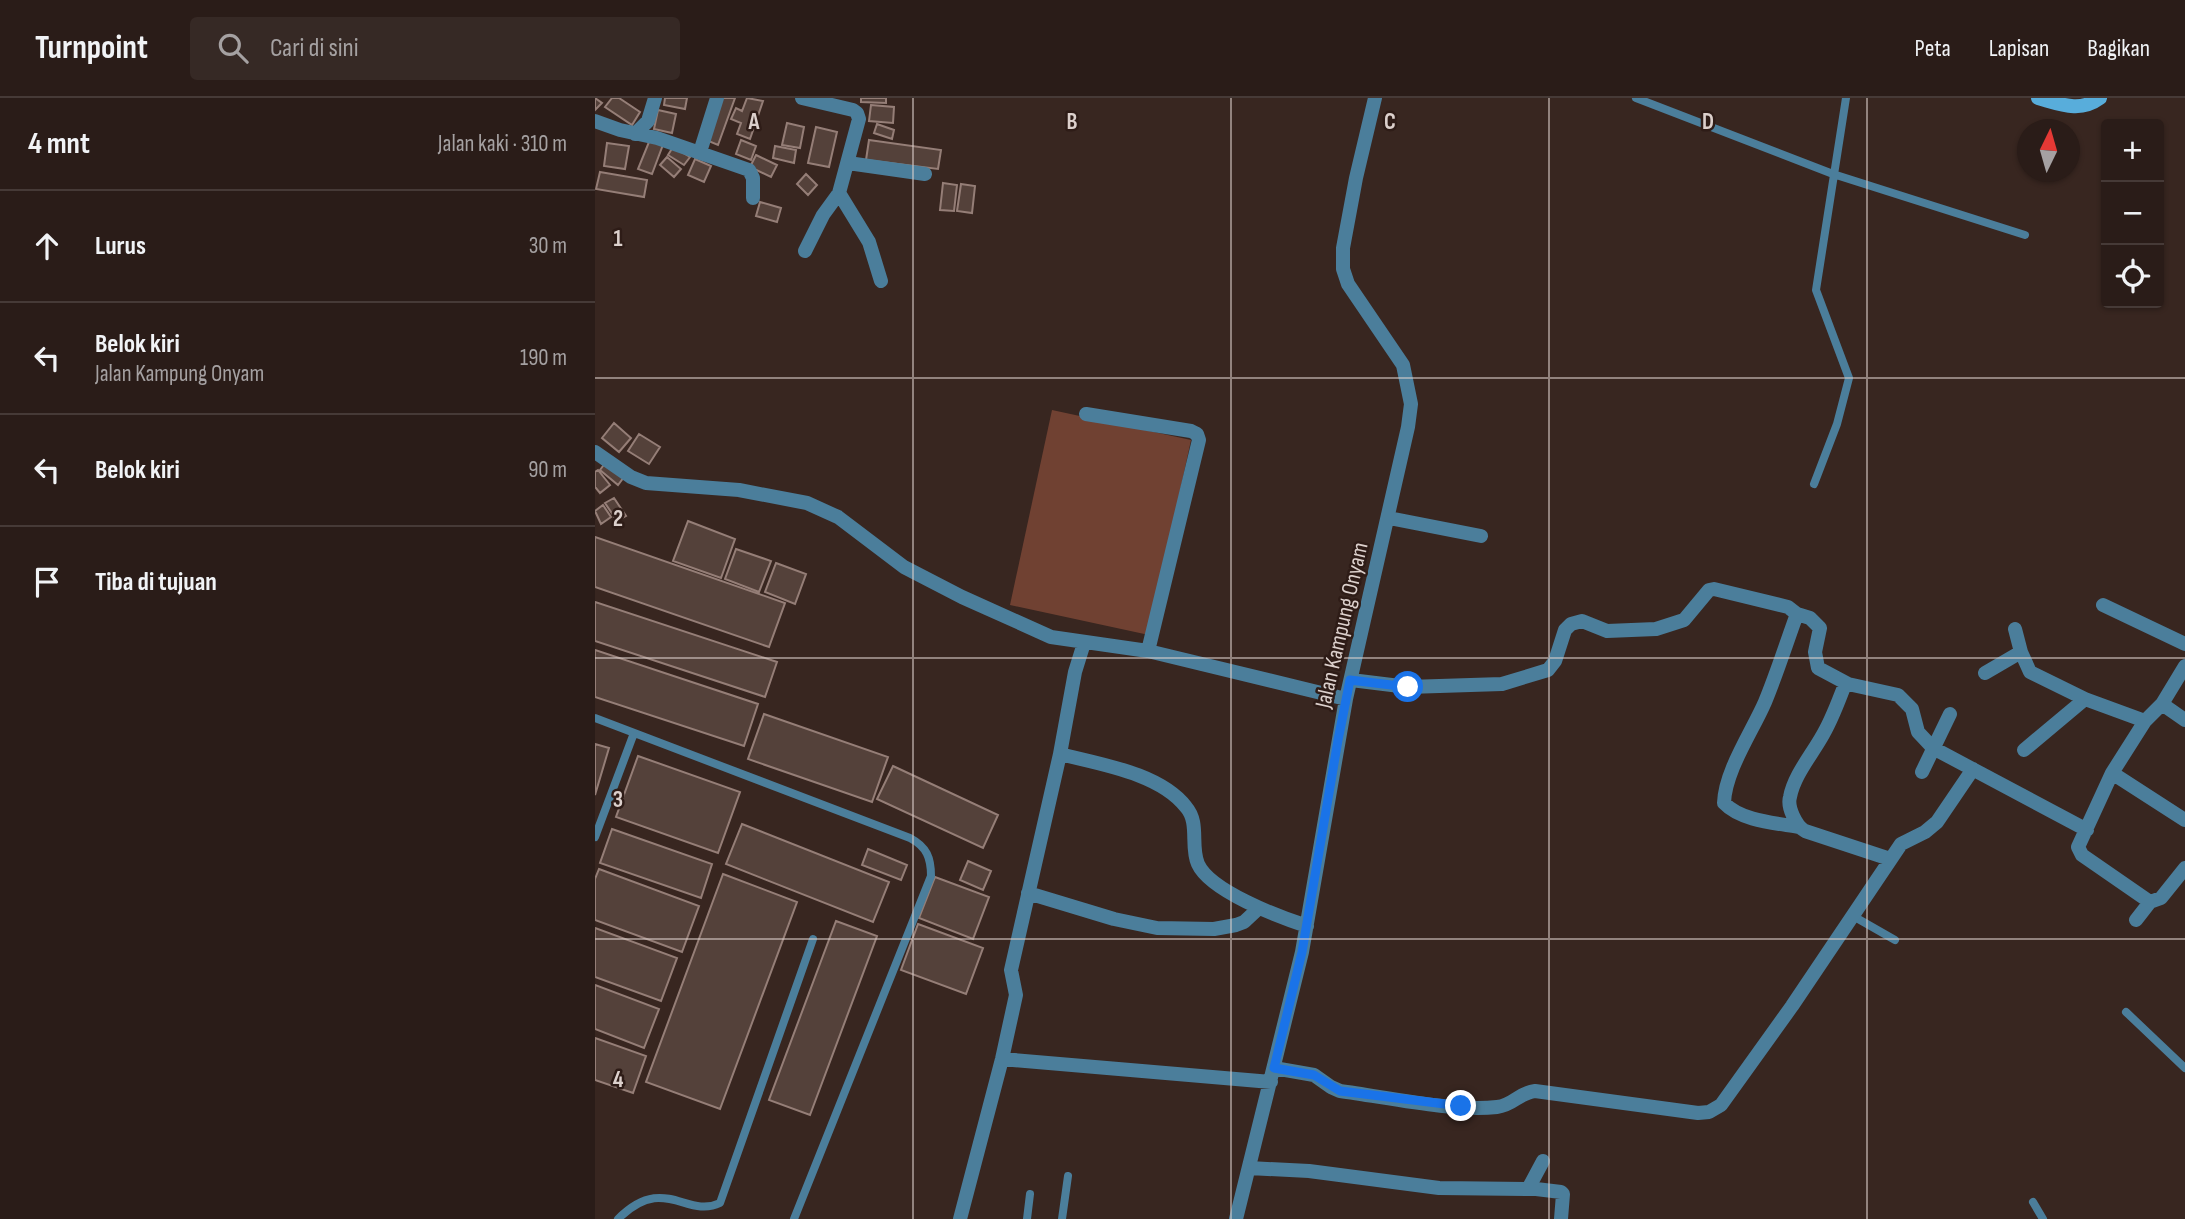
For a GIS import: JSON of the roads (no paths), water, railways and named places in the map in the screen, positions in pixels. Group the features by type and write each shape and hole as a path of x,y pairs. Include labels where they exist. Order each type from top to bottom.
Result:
{"street":[{"path":"635,134 648,121 655,98"},
{"path":"700,152 717,98"},
{"path":"802,98 857,113 859,119 839,193 823,215 805,251"},
{"name":"Jalan Kampung Onyam","path":"1236,1219 1307,926 1346,699 1389,518 1411,404 1403,365 1348,284 1343,269 1343,248 1356,178 1375,98"},
{"path":"2038,98 2075,107 2091,104 2100,98"},
{"path":"595,121 700,152 749,170 753,178 753,198"},
{"path":"848,163 925,174"},
{"path":"839,193 869,242 881,281"},
{"path":"1086,414 1191,431 1197,434 1199,440 1148,651"},
{"path":"595,452 631,477 646,483 739,490 807,503 838,517 904,567 962,597 1051,637 1148,651 1346,699"},
{"path":"1389,518 1481,536"},
{"path":"1350,680 1408,687 1502,684 1548,670 1555,661 1565,630 1571,624 1582,621 1607,631 1656,629 1684,620 1709,590 1714,589 1788,607 1797,614 1810,618 1820,628 1815,652 1818,668 1848,684 1898,695 1912,709 1918,732 1933,748 2087,830"},
{"path":"2103,605 2185,644"},
{"path":"1797,614 1765,702 1734,767 1724,795 1724,803 1730,809 1757,819 1799,827 1890,859"},
{"path":"2015,629 2021,652 2032,674 2085,699 2145,721"},
{"path":"960,1219 1016,995 1011,970 1060,754 1075,672 1084,643"},
{"path":"1985,673 2021,652"},
{"path":"2150,902 2080,852 2079,842 2112,774 2145,721 2162,704 2185,666"},
{"path":"1799,827 1790,804 1790,796 1803,765 1822,738 1844,687 1848,684"},
{"path":"2024,750 2085,699"},
{"path":"2162,704 2185,720"},
{"path":"1922,772 1950,714"},
{"path":"1060,754 1140,775 1179,800 1188,808 1192,817 1197,863 1207,878 1268,914 1307,926"},
{"path":"1002,1059 1272,1075 1314,1075 1340,1091 1461,1106 1499,1107 1512,1104 1522,1093 1535,1091 1698,1113 1709,1112 1721,1105 1901,844 1925,832 1937,822 1973,769"},
{"path":"2112,774 2185,820"},
{"path":"2136,920 2150,902 2161,898 2185,868"},
{"path":"1028,893 1114,919 1157,928 1214,929 1236,925 1244,922 1259,908"},
{"path":"1528,1189 1543,1161"},
{"path":"1249,1168 1309,1171 1439,1188 1528,1189 1563,1193 1561,1219"}],"lane":[{"path":"1636,98 1833,174 2025,235"},
{"path":"1814,484 1837,424 1849,378 1816,290 1846,98"},
{"path":"595,718 910,838 920,843 927,852 931,863 931,876 794,1219"},
{"path":"595,837 634,733"},
{"path":"1853,916 1895,940"},
{"path":"618,1219 640,1202 660,1197 707,1208 720,1203 813,939"},
{"path":"2126,1012 2185,1068"},
{"path":"1062,1219 1068,1175"},
{"path":"1027,1219 1030,1194"},
{"path":"2033,1202 2043,1219"}]}
